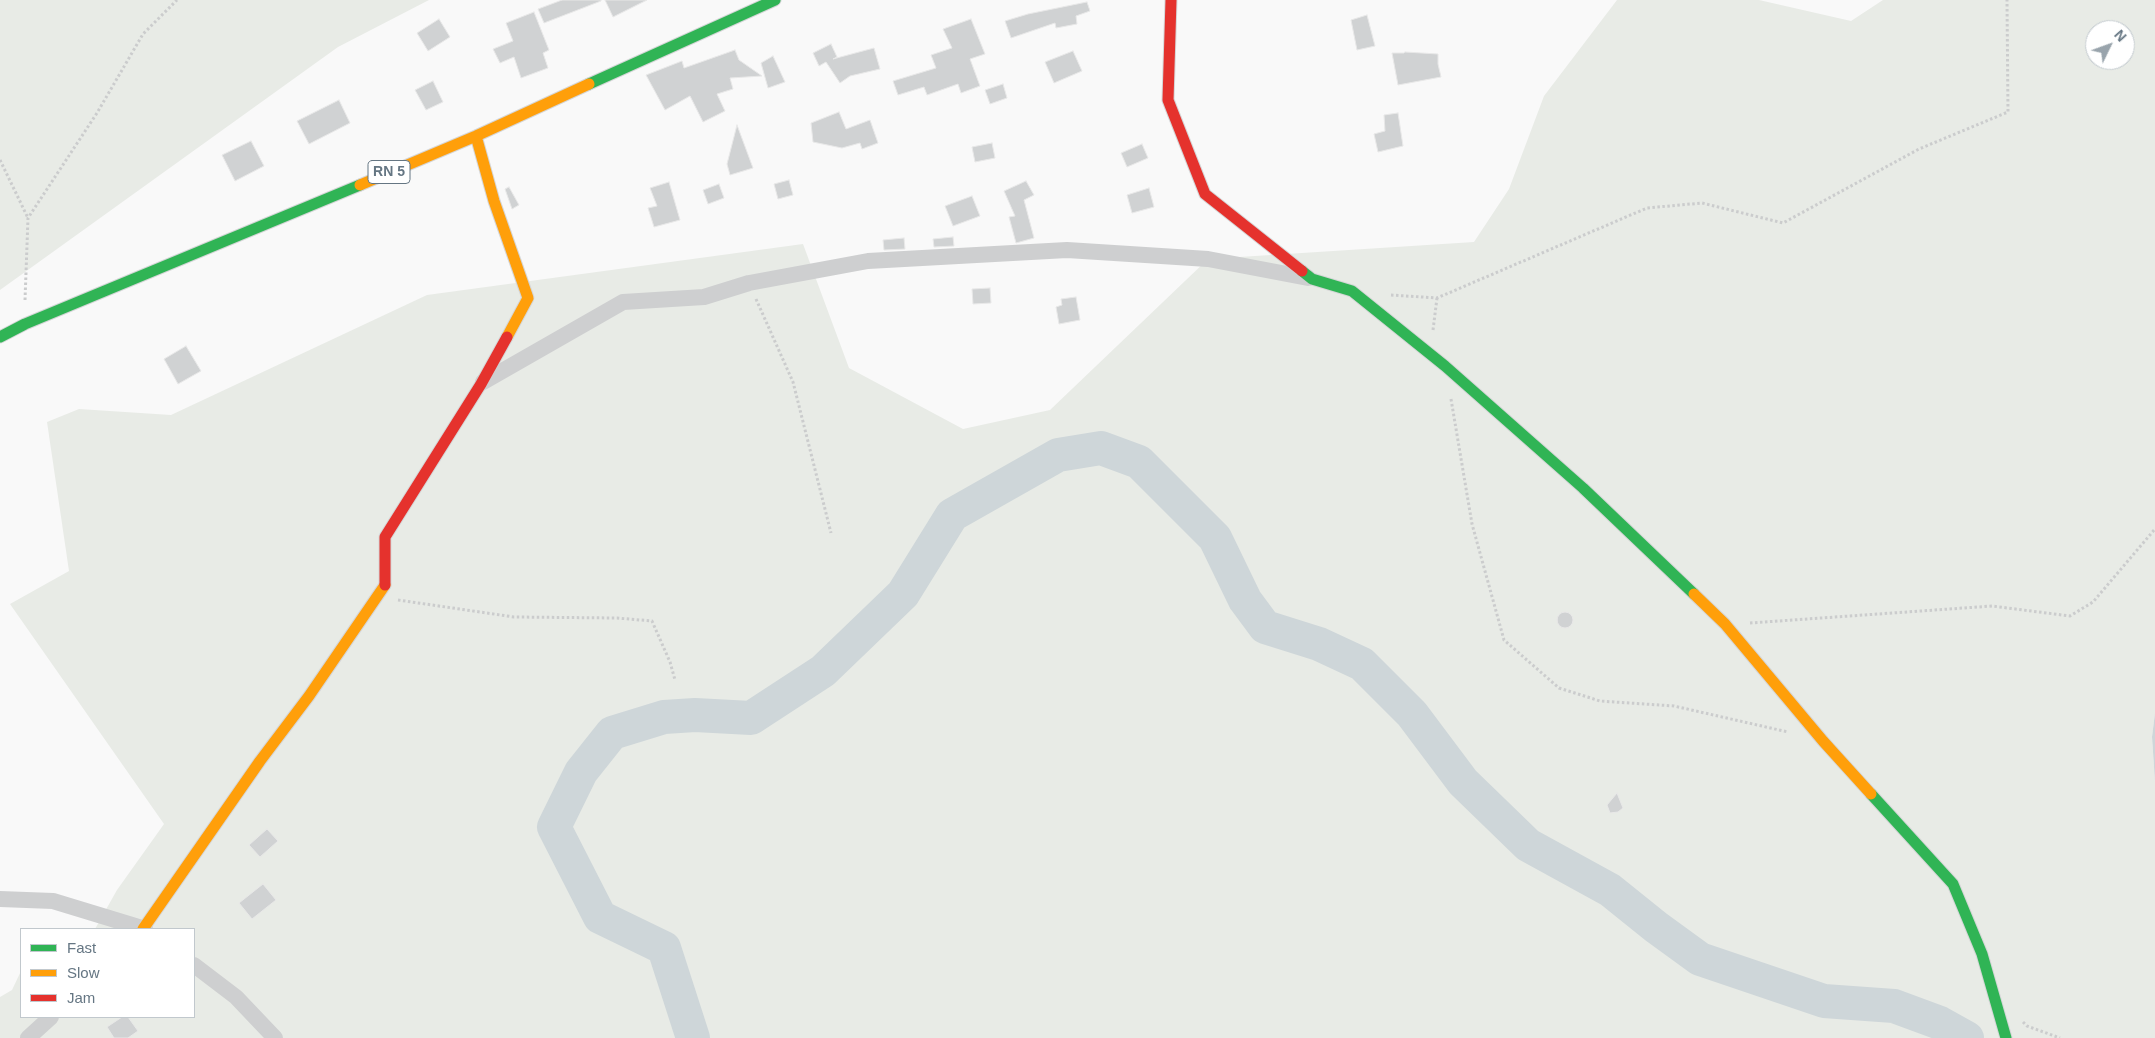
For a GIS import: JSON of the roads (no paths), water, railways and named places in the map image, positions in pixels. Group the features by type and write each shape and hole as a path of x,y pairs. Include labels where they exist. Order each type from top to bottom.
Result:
{"street":[{"name":"RN 5","path":"0,336 476,136 775,0"},
{"path":"1171,0 1168,100 1205,194 1312,279"},
{"path":"145,928 260,761 309,696 385,584 386,537 481,384 528,298 494,201 476,136"},
{"path":"481,384 623,302 704,298 749,283 868,261 1067,250 1208,259 1312,279 1352,292 1445,366 1583,488 1725,624 1823,741 1952,884 1982,954 2006,1038"},
{"path":"0,899 53,901 141,928"},
{"path":"195,966 236,997 275,1038"},
{"path":"28,1038 50,1018"}],"waterway":[{"path":"693,1038 664,948 600,917 554,827 581,772 612,733 664,717 695,715 751,718 823,671 903,594 952,515 1058,455 1101,448 1139,462 1215,538 1245,600 1265,627 1319,644 1362,664 1412,714 1463,782 1528,845 1610,890 1700,959 1824,1001 1894,1006 1940,1023 1967,1038"}]}
